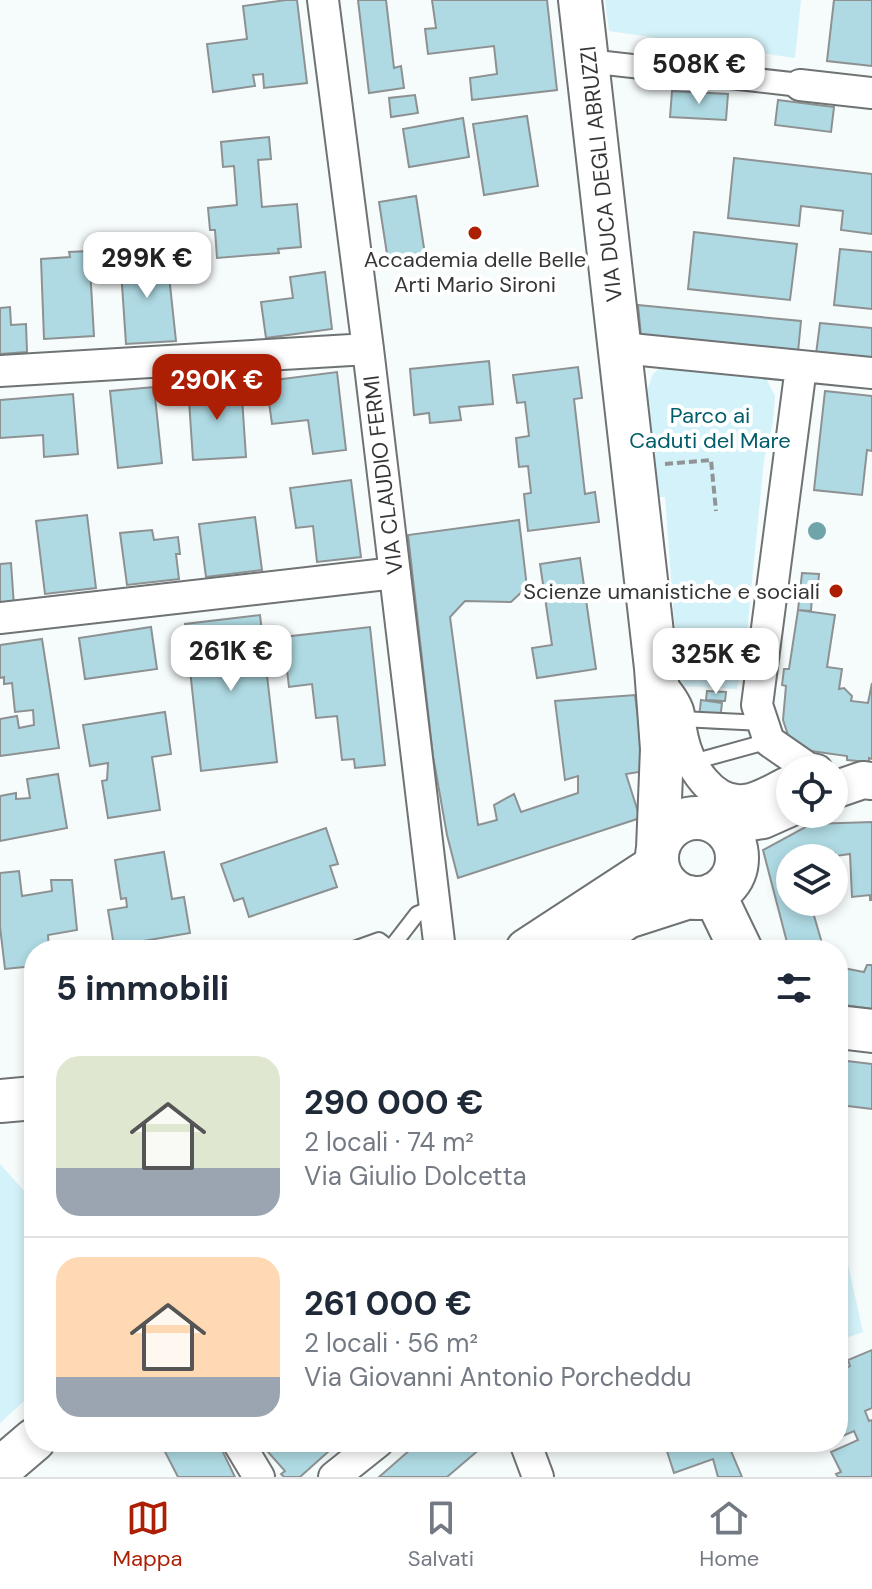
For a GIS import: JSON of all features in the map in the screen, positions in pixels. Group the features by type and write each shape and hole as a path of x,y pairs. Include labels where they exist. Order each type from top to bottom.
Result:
{"main road":[{"name":"VIA DUCA DEGLI ABRUZZI","path":"580,0 656,677"},
{"path":"594,940 627,917 724,887 736,865 733,841 696,798 683,775 656,677"},
{"path":"656,677 662,749 658,857 668,886 701,896 734,940"},
{"path":"541,940 658,857 663,837 681,821 693,818 719,825"},
{"path":"848,1028 872,1031"},
{"path":"0,1101 24,1099"},
{"path":"0,1126 24,1124"},
{"path":"0,1469 24,1449"}],"street":[{"name":"VIA CLAUDIO FERMI","path":"323,0 439,940"},
{"path":"588,61 872,93"},
{"path":"621,348 872,373"},
{"path":"0,371 368,349"},
{"path":"799,756 766,732 757,705 801,367"},
{"path":"0,618 395,573"},
{"path":"656,677 679,708 683,741 699,775 716,793 730,801 748,800 776,792"},
{"path":"719,825 763,820 776,814"},
{"path":"244,1452 259,1477"},
{"path":"334,1477 365,1452"},
{"path":"529,1452 538,1477"}],"lane":[{"path":"681,719 766,732"},
{"path":"693,762 766,732"},
{"path":"398,940 417,914 435,907"}],"path":[{"path":"656,465 711,460 716,511"}],"green space":[{"path":"605,0 801,0 795,58 609,31"},
{"name":"Parco ai Caduti del Mare","path":"661,367 747,372 767,380 775,396 773,422 764,460 747,632 737,689 684,686 674,618 665,497 658,497 647,405 653,374"},
{"path":"0,1164 24,1191 24,1401 0,1423"},
{"path":"848,1265 863,1332 848,1337"}],"building":[{"path":"297,0 307,83 264,88 263,74 253,75 255,86 213,92 207,44 247,39 243,6"},
{"path":"358,0 386,0 394,68 401,66 404,88 369,93"},
{"path":"432,0 547,0 557,90 472,100 470,78 497,74 494,46 428,54 425,29 436,28"},
{"path":"834,0 872,0 872,66 827,61"},
{"path":"672,91 728,94 726,120 670,117"},
{"path":"415,95 418,113 391,117 389,98"},
{"path":"778,100 834,107 831,132 775,125"},
{"path":"527,116 538,186 484,195 473,124"},
{"path":"463,118 469,157 409,167 403,129"},
{"path":"269,137 271,159 258,160 262,207 297,204 301,247 278,249 279,253 217,258 215,230 210,230 208,208 237,205 234,166 223,167 221,142"},
{"path":"734,158 872,174 872,234 841,230 843,211 801,206 799,226 728,218"},
{"path":"416,196 426,261 389,267 379,202"},
{"path":"694,232 797,244 790,300 688,289"},
{"path":"840,249 872,252 872,309 834,305"},
{"path":"89,251 94,336 44,339 41,259 70,257 69,252"},
{"path":"142,254 142,259 167,257 176,341 126,344 120,255"},
{"path":"325,272 332,329 266,338 261,302 293,298 290,277"},
{"path":"638,305 801,321 798,352 641,336"},
{"path":"10,307 11,325 26,324 27,352 0,354 0,308"},
{"path":"820,323 872,328 872,360 816,354"},
{"path":"489,361 493,404 459,407 461,420 430,423 429,413 414,415 410,369"},
{"path":"578,367 582,398 574,399 585,494 595,492 599,522 528,531 524,494 531,493 528,466 519,467 516,438 529,436 525,402 517,403 513,375"},
{"path":"337,372 346,450 313,454 308,420 272,424 266,381"},
{"path":"241,383 246,457 193,460 188,386"},
{"path":"154,387 162,463 118,468 110,391"},
{"path":"825,391 872,396 872,451 867,450 862,495 814,490"},
{"path":"73,394 78,454 44,457 43,435 0,438 0,400"},
{"path":"351,480 361,557 317,562 313,526 296,528 290,488"},
{"path":"87,515 96,588 45,594 36,521"},
{"path":"255,517 262,570 206,577 199,524"},
{"path":"519,520 527,587 511,602 465,601 450,617 478,825 497,820 494,805 514,794 521,812 578,793 578,776 565,780 555,701 635,695 645,771 626,774 640,818 458,878 433,756 408,535"},
{"path":"152,530 154,540 178,537 180,554 176,554 179,579 127,585 120,533"},
{"path":"580,558 596,669 537,678 532,648 552,645 540,564"},
{"path":"11,563 14,606 0,608 0,564"},
{"path":"802,573 819,574 817,598 812,597 811,611 798,610"},
{"path":"798,610 835,615 827,667 842,669 839,689 844,688 852,696 851,701 868,703 872,683 872,759 869,758 869,762 804,750 788,735 783,720 786,686 782,685 784,669 789,669"},
{"path":"260,615 277,762 201,771 185,624"},
{"path":"151,627 157,669 85,679 79,638"},
{"path":"370,627 385,765 355,768 354,759 342,760 337,716 316,718 312,684 289,687 283,637"},
{"path":"42,639 59,748 0,756 0,719 17,716 19,728 34,725 33,710 15,712 12,683 4,684 4,677 0,678 0,645"},
{"path":"707,691 726,692 725,701 706,700"},
{"path":"701,700 722,703 719,729 698,727"},
{"path":"165,712 171,754 152,757 160,810 108,818 102,781 107,780 108,763 90,766 83,725"},
{"path":"58,774 67,828 0,841 0,796 16,793 16,799 30,798 27,779"},
{"path":"872,822 872,900 870,895 852,897 848,844 776,844 776,900 763,850 804,828 848,828 848,823"},
{"path":"326,828 338,864 330,866 337,887 249,917 243,898 234,901 221,864"},
{"path":"164,852 172,899 184,897 190,933 149,940 113,940 108,910 127,907 126,898 121,899 115,860"},
{"path":"19,871 22,896 52,891 51,880 72,880 77,930 48,935 48,940 24,940 24,967 5,969 0,927 0,873"},
{"path":"780,916 814,916 821,940 786,940"},
{"path":"867,965 872,965 872,1009 848,1005 848,969 864,972"},
{"path":"848,1061 872,1064 872,1109 848,1106"},
{"path":"872,1350 872,1408 865,1411 869,1421 872,1420 872,1477 838,1477 836,1474 841,1472 831,1452 848,1452 848,1444 858,1440 854,1431 848,1434 848,1360"},
{"path":"165,1452 223,1452 235,1477 178,1477"},
{"path":"268,1452 328,1452 300,1477 284,1477 281,1474 285,1471"},
{"path":"408,1452 476,1452 447,1477 379,1477"},
{"path":"667,1452 731,1452 742,1477 718,1477 713,1459 674,1473"}],"place":[{"name":"Accademia delle Belle Arti Mario Sironi","path":"475,233"},
{"name":"Scienze umanistiche e sociali","path":"836,591"}]}
